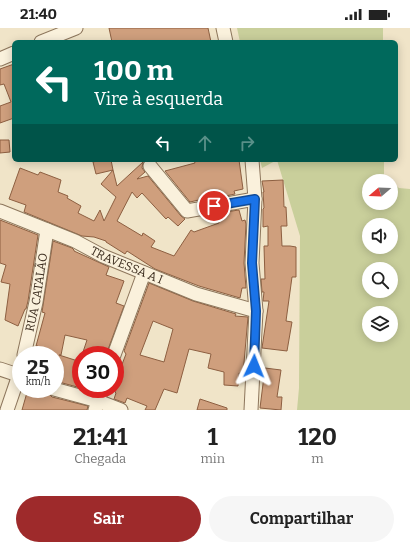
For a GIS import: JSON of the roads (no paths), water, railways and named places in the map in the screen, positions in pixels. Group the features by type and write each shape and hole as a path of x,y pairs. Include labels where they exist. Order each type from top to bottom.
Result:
{"street":[{"path":"223,28 226,40"},
{"path":"46,40 72,29"},
{"path":"0,59 12,54"},
{"path":"251,410 256,311 252,263 255,199 252,162"},
{"path":"150,166 187,211 255,199"},
{"name":"TRAVESSA A I","path":"0,211 74,241 104,256 196,294 256,311"},
{"name":"RUA CATALÃO","path":"26,346 36,302 47,230"},
{"path":"117,346 144,273"},
{"path":"0,369 12,372"},
{"path":"64,392 98,400 121,410"},
{"path":"6,410 12,396"}]}
